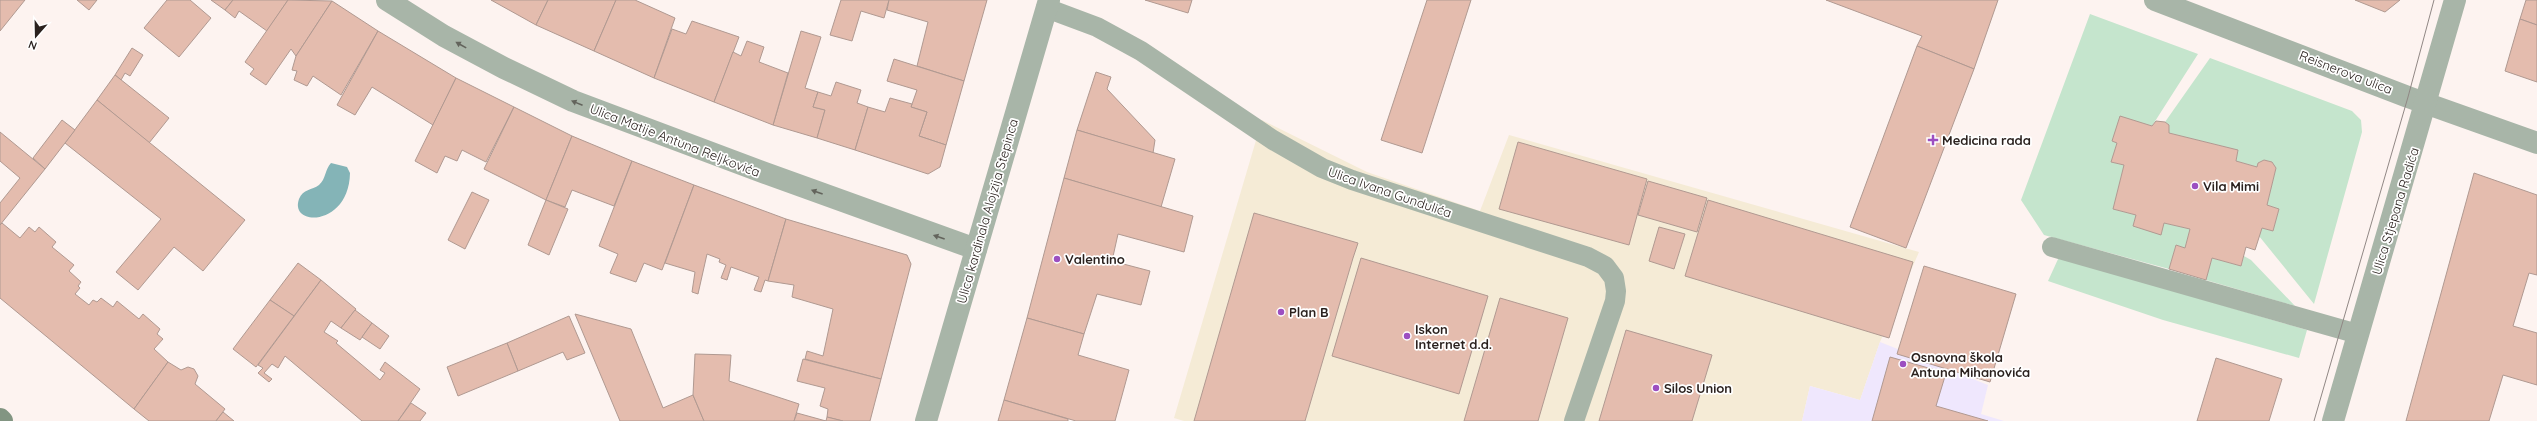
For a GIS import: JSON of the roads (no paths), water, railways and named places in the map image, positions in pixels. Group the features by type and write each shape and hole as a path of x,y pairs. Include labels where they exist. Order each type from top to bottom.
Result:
{"street":[{"name":"Ulica Matije Antuna Reljkovića","path":"387,0 484,58 573,101 765,173 976,249"},
{"name":"Reisnerova ulica","path":"2156,0 2427,104 2537,143"},
{"name":"Ulica Stjepana Radića","path":"2333,421 2427,104 2455,0"},
{"name":"Ulica kardinala Alojzija Stepinca","path":"926,421 1048,4"}],"lane":[{"name":"Ulica Ivana Gundulića","path":"1048,4 1097,27 1141,51 1273,140 1322,168 1352,180 1588,257 1605,266 1614,278 1615,301 1574,421"},
{"path":"2052,247 2358,334"}],"water":[{"path":"331,163 347,167 350,173 347,191 340,204 331,212 320,217 310,217 303,214 298,208 299,199 305,191 316,187 321,183"}],"tram line":[{"path":"2314,421 2408,97 2434,0"}],"place":[{"name":"Medicina rada","path":"1933,140"},
{"name":"Vila Mimi","path":"2195,186"},
{"name":"Valentino","path":"1057,259"},
{"name":"Plan B","path":"1281,312"},
{"name":"Iskon Internet d.d.","path":"1407,336"},
{"name":"Osnovna škola Antuna Mihanovića","path":"1903,364"},
{"name":"Silos Union","path":"1656,388"}]}
